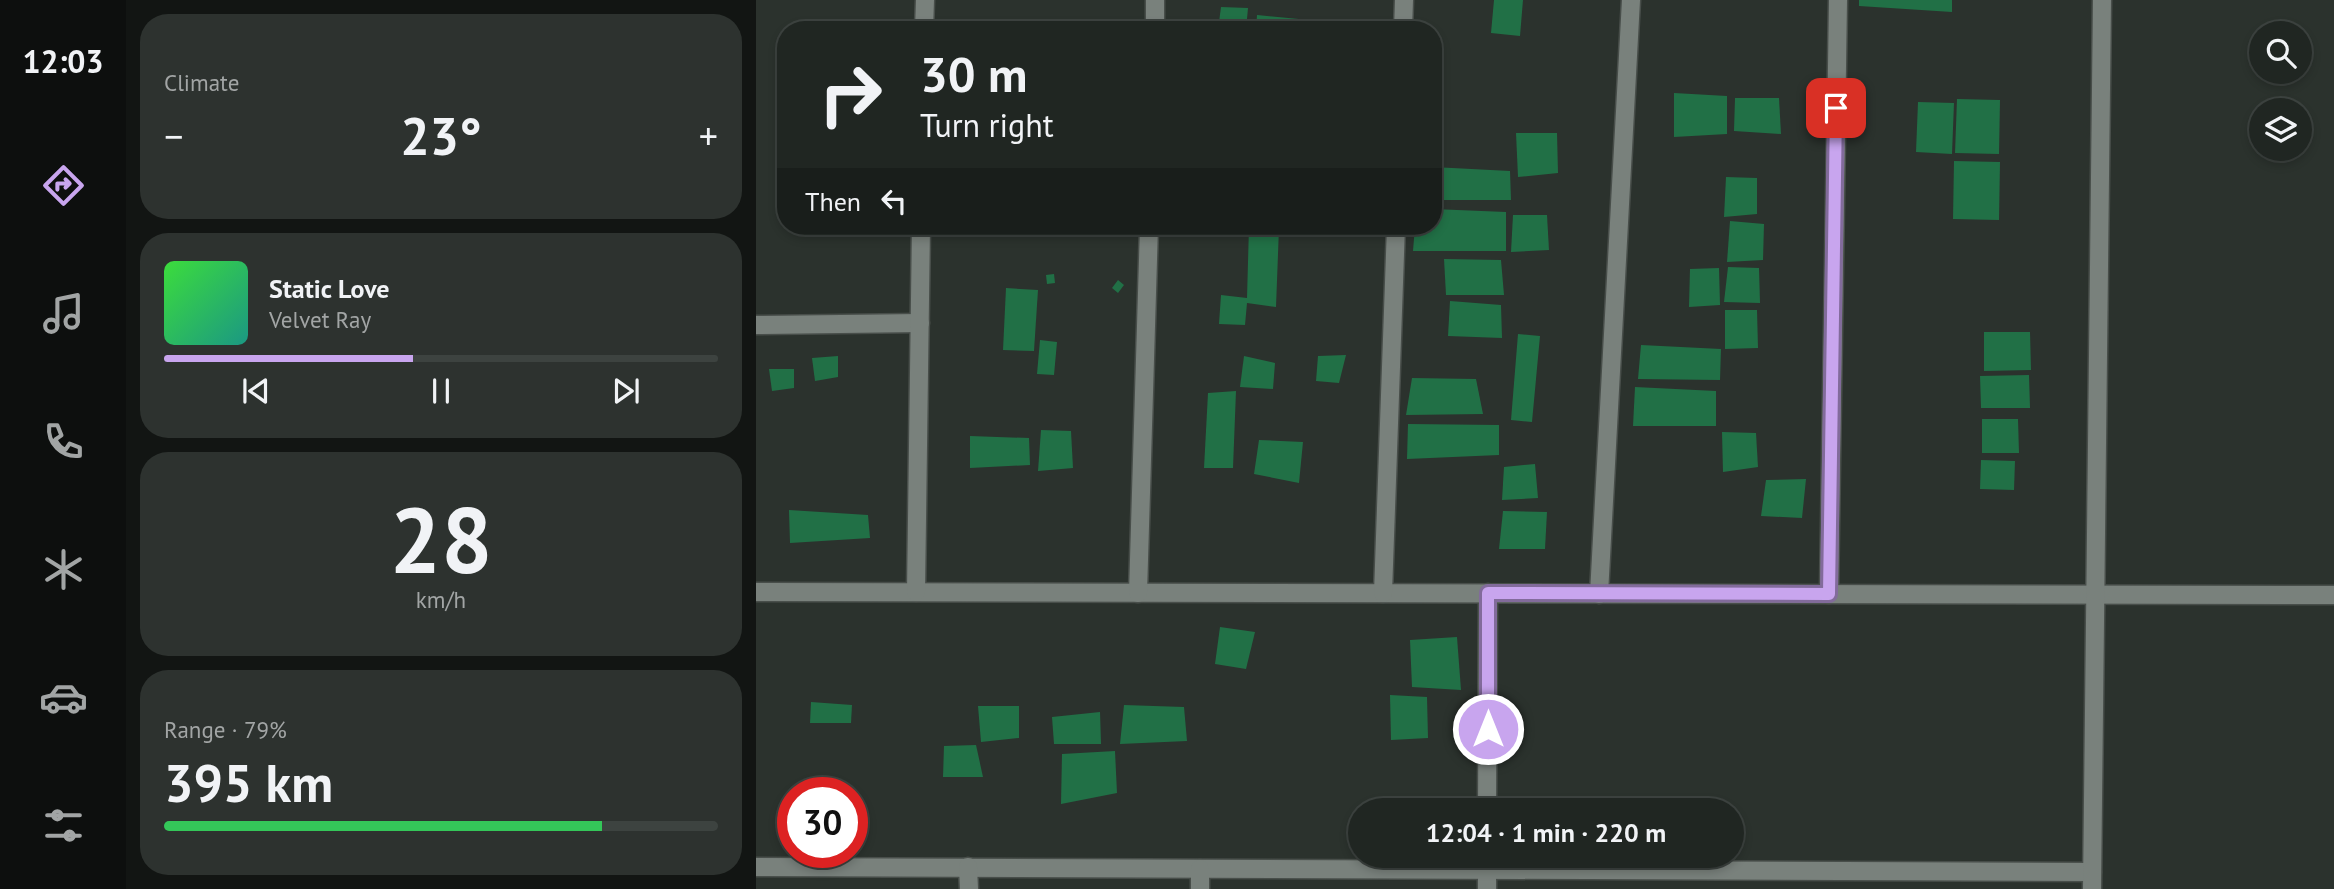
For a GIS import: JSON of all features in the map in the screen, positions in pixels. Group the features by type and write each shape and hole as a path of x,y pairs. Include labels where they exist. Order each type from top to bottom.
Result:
{"street":[{"path":"924,21 925,0"},
{"path":"1154,21 1155,0"},
{"path":"1404,21 1405,0"},
{"path":"1599,594 1632,0"},
{"path":"1829,594 1838,0"},
{"path":"1655,868 2092,881 2102,0"},
{"path":"916,592 921,235"},
{"path":"1138,593 1149,235"},
{"path":"1383,593 1396,235"},
{"path":"756,324 920,323"},
{"path":"756,592 2334,595"},
{"path":"1487,798 1488,593"},
{"path":"756,867 1200,869 1348,866"},
{"path":"968,867 969,889"},
{"path":"1487,868 1487,889"},
{"path":"1200,869 1200,889"}],"building":[{"path":"1494,0 1523,0 1520,36 1491,33"},
{"path":"1859,0 1952,0 1952,12 1859,6"},
{"path":"1221,7 1248,8 1247,21 1219,21"},
{"path":"1257,15 1320,21 1257,21"},
{"path":"1674,93 1727,96 1727,134 1674,137"},
{"path":"1735,98 1779,98 1781,134 1734,131"},
{"path":"1957,99 2000,100 1999,154 1955,153"},
{"path":"1918,102 1954,103 1952,154 1916,152"},
{"path":"1516,133 1557,133 1558,173 1518,177"},
{"path":"1954,161 2000,162 1999,220 1953,219"},
{"path":"1442,167 1510,171 1511,200 1442,200"},
{"path":"1726,177 1757,178 1757,214 1724,217"},
{"path":"1442,209 1506,212 1506,251 1413,251 1414,235 1442,235"},
{"path":"1513,215 1547,215 1549,250 1511,252"},
{"path":"1730,221 1764,224 1763,260 1727,262"},
{"path":"1249,235 1279,235 1276,307 1247,303 1245,325 1219,324 1221,295 1247,298"},
{"path":"1444,259 1501,260 1504,295 1446,295"},
{"path":"1728,267 1759,268 1760,303 1724,302"},
{"path":"1719,268 1720,305 1689,307 1690,269"},
{"path":"1054,274 1055,283 1047,284 1046,275"},
{"path":"1118,280 1124,285 1118,293 1112,288"},
{"path":"1006,288 1038,290 1034,351 1003,350"},
{"path":"1450,301 1501,305 1502,338 1448,336"},
{"path":"1725,310 1757,310 1758,348 1725,349"},
{"path":"1984,332 2030,332 2031,370 1984,371"},
{"path":"1518,334 1540,336 1532,422 1511,420"},
{"path":"1040,340 1057,342 1054,375 1037,374"},
{"path":"1641,345 1721,349 1720,380 1638,379"},
{"path":"1346,355 1339,383 1316,381 1318,356"},
{"path":"838,356 838,377 815,381 812,358"},
{"path":"1244,356 1275,363 1273,389 1240,387"},
{"path":"769,369 794,369 794,388 772,391"},
{"path":"2029,375 2030,408 1981,408 1980,376"},
{"path":"1412,378 1476,379 1483,414 1406,415"},
{"path":"1635,387 1716,391 1716,426 1633,426"},
{"path":"1236,391 1233,468 1204,468 1208,393"},
{"path":"1982,419 2018,419 2019,453 1982,453"},
{"path":"1408,424 1499,425 1499,455 1407,459"},
{"path":"1041,430 1071,431 1073,468 1038,471"},
{"path":"1722,432 1756,433 1758,467 1723,472"},
{"path":"970,436 1029,438 1030,465 970,468"},
{"path":"1259,440 1303,442 1299,483 1254,474"},
{"path":"1981,460 2015,461 2014,490 1980,489"},
{"path":"1535,464 1538,498 1502,500 1504,467"},
{"path":"1806,479 1802,518 1761,516 1766,480"},
{"path":"789,510 868,515 870,538 790,543"},
{"path":"1503,511 1547,512 1545,549 1499,549"},
{"path":"1220,627 1255,632 1246,669 1215,664"},
{"path":"1457,637 1461,690 1412,687 1410,640"},
{"path":"1390,695 1427,697 1428,738 1391,740"},
{"path":"811,702 852,705 851,723 810,723"},
{"path":"1124,705 1184,707 1187,741 1120,744"},
{"path":"978,706 1019,706 1019,738 981,742"},
{"path":"1100,712 1101,744 1054,744 1052,717"},
{"path":"976,745 983,777 943,777 944,746"},
{"path":"1115,751 1117,793 1061,804 1062,754"}],"route":[{"path":"1488,729 1488,593 1829,594 1836,108"}]}
